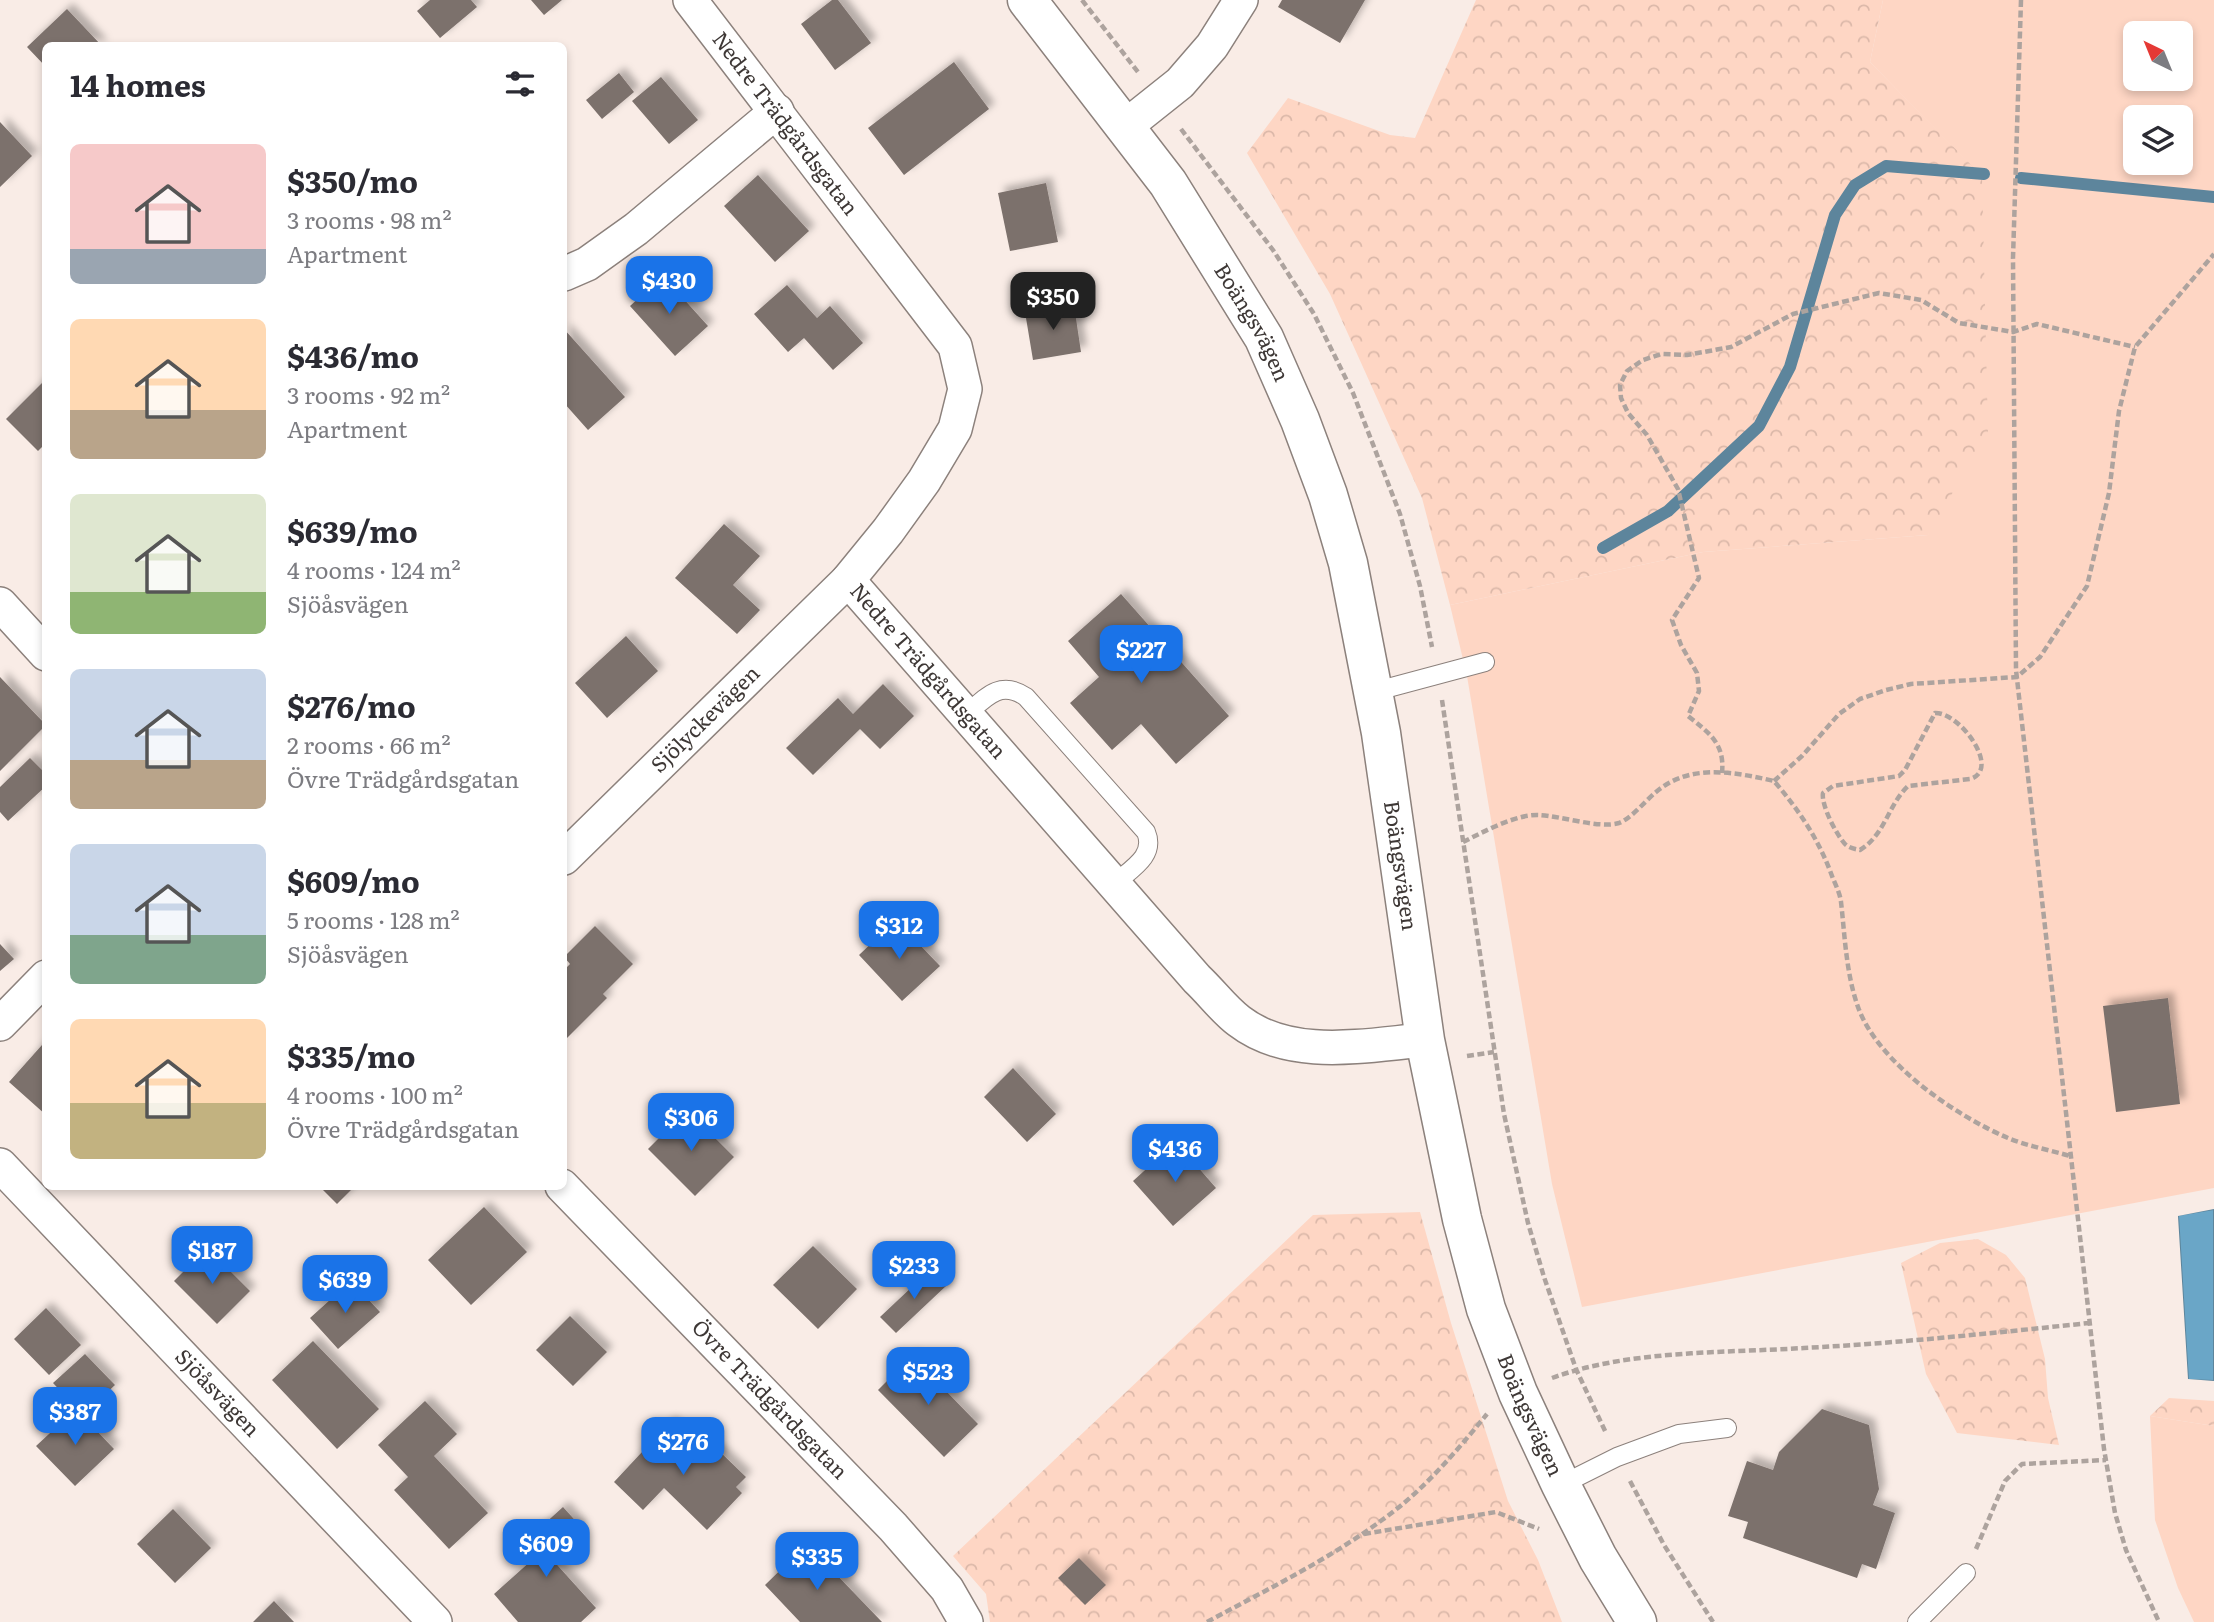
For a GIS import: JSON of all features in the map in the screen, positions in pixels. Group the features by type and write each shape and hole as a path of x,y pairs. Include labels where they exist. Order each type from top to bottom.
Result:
{"street":[{"name":"Nedre Trädgårdsgatan","path":"690,0 955,346 965,389 955,429 924,481 848,580 1197,979 1240,1022 1280,1042 1332,1048 1425,1040"},
{"name":"Boängsvägen","path":"1027,0 1168,183 1257,326 1295,408 1328,495 1348,563 1373,692 1425,1040 1462,1219 1486,1309 1518,1393 1561,1485 1598,1558 1637,1622"},
{"path":"1126,126 1180,83 1212,46 1241,0"},
{"path":"567,273 587,264 636,229 777,111"},
{"name":"Sjölyckevägen","path":"567,855 848,580"},
{"path":"0,604 42,650"},
{"path":"0,1024 42,981"},
{"name":"Sjöåsvägen","path":"0,1165 435,1622"},
{"name":"Övre Trädgårdsgatan","path":"566,1190 893,1527 947,1589 966,1622"}],"lane":[{"path":"1373,692 1485,662"},
{"path":"966,715 989,695 1002,690 1016,690 1026,697 1146,831 1150,841 1149,851 1114,884"},
{"path":"1561,1485 1617,1457 1679,1434 1727,1428"},
{"path":"1917,1622 1966,1573"}],"path":[{"path":"2021,0 2013,258 2017,677 2106,1460 2115,1513 2126,1550 2159,1622"},
{"path":"1774,781 1802,756 1839,714 1860,699 1910,684 2017,677 2040,657 2087,586 2109,493 2119,411 2135,347 2214,254"},
{"path":"1722,773 1724,757 1714,740 1688,716 1699,691 1697,673 1681,645 1672,620 1699,578 1686,517 1678,489 1647,435 1628,413 1621,398 1620,385 1627,371 1643,360 1661,354 1687,355 1731,347 1793,314 1879,293 1921,300 1959,323 2013,332 2037,324 2135,347"},
{"path":"1935,713 1950,716 1958,721 1980,754 1981,771 1970,779 1917,786 1908,786 1903,791 1876,838 1860,850 1846,845 1822,801 1823,793 1833,786 1899,776 1905,770 1935,713"},
{"path":"1463,842 1486,830 1535,815 1603,826 1620,822 1670,781 1701,771 1743,774 1774,781 1810,829 1841,899 1842,931 1858,1008 1873,1035 1898,1064 1962,1116 2011,1139 2070,1156"},
{"path":"1207,1622 1299,1571 1382,1520 1431,1478 1493,1408 1518,1393 1576,1369 1655,1357 1893,1343 2090,1323"},
{"path":"1966,1573 2005,1481 2022,1464 2106,1460"},
{"path":"1359,1534 1496,1512 1547,1532 1579,1520"}],"green space":[{"path":"1476,0 1883,0 1870,62 1982,176 1988,432 1928,535 1703,552 1450,605 1422,498 1330,294 1247,153 1288,98 1390,135 1415,138"},
{"path":"1883,0 2214,0 2214,1188 1582,1307 1552,1184 1467,676 1450,605 1703,552 1928,535 1982,177 1870,62"},
{"path":"1420,1212 1451,1323 1508,1501 1538,1560 1562,1622 990,1622 986,1594 953,1556 1313,1215"},
{"path":"1978,1239 2006,1255 2025,1278 2045,1359 2048,1398 2059,1445 1957,1433 1926,1374 1901,1263 1940,1243"},
{"path":"2169,1398 2214,1401 2214,1426 2150,1416"},
{"path":"2150,1416 2214,1426 2214,1622 2194,1622 2178,1588 2155,1520"}],"water":[{"path":"2214,1209 2214,1381 2188,1380 2178,1215"}],"pier":[{"path":"2214,1206 2214,1209 2178,1216 2188,1379 2214,1381 2214,1385 2188,1383 2185,1380 2175,1215 2177,1212"}],"building":[{"path":"430,0 471,0 477,7 440,38 417,11"},
{"path":"531,0 562,0 544,15"},
{"path":"832,0 838,0 871,43 835,70 801,24"},
{"path":"1282,0 1365,0 1340,43 1278,7"},
{"path":"67,9 98,42 42,42 42,63 27,47"},
{"path":"954,62 989,109 904,175 868,128"},
{"path":"619,73 634,92 602,119 586,100"},
{"path":"661,77 698,120 669,144 632,101"},
{"path":"0,122 32,156 0,187"},
{"path":"758,175 809,231 775,262 724,206"},
{"path":"1046,183 1058,242 1010,251 998,193"},
{"path":"663,276 708,326 675,356 630,306"},
{"path":"787,285 817,318 830,306 863,343 833,370 804,338 788,352 754,314"},
{"path":"1074,305 1081,352 1033,360 1025,312"},
{"path":"567,332 625,397 588,430 567,406"},
{"path":"42,383 42,447 38,451 6,419"},
{"path":"724,524 760,556 733,585 760,610 737,634 675,578"},
{"path":"1121,594 1229,716 1176,764 1141,724 1112,750 1070,703 1099,677 1068,641"},
{"path":"626,636 658,671 607,718 575,683"},
{"path":"0,677 42,721 42,729 0,771"},
{"path":"883,684 914,716 880,749 860,729 813,775 786,748 838,698 853,714"},
{"path":"30,758 42,770 42,790 8,821 0,812 0,787"},
{"path":"896,920 940,966 902,1001 859,955"},
{"path":"595,926 633,964 603,994 607,998 567,1038 567,967 570,964 567,954"},
{"path":"0,944 14,959 0,971"},
{"path":"2168,998 2180,1104 2116,1112 2103,1006"},
{"path":"42,1045 42,1111 9,1082"},
{"path":"1013,1068 1056,1114 1027,1142 984,1097"},
{"path":"687,1110 734,1157 695,1196 648,1149"},
{"path":"1176,1142 1216,1188 1173,1226 1133,1181"},
{"path":"323,1190 351,1190 337,1204"},
{"path":"484,1207 527,1252 471,1305 428,1260"},
{"path":"813,1246 857,1289 818,1329 773,1285"},
{"path":"207,1248 250,1291 217,1324 174,1281"},
{"path":"931,1269 947,1285 896,1333 880,1317"},
{"path":"351,1281 380,1312 338,1349 310,1318"},
{"path":"46,1308 81,1345 49,1375 14,1339"},
{"path":"570,1316 607,1352 573,1386 536,1350"},
{"path":"313,1341 379,1409 337,1449 272,1380"},
{"path":"85,1354 115,1385 83,1415 53,1383"},
{"path":"912,1356 978,1424 944,1457 878,1390"},
{"path":"425,1401 457,1434 434,1456 488,1513 449,1549 394,1490 408,1477 378,1445"},
{"path":"76,1409 114,1449 75,1486 36,1446"},
{"path":"1822,1409 1869,1425 1879,1489 1873,1505 1895,1513 1876,1569 1862,1564 1857,1578 1743,1538 1748,1522 1728,1516 1747,1461 1773,1470 1779,1452"},
{"path":"670,1422 706,1457 715,1447 746,1477 736,1487 742,1493 707,1530 664,1488 643,1510 614,1482"},
{"path":"563,1507 582,1528 549,1556 596,1608 581,1622 518,1622 494,1594 532,1560 520,1546"},
{"path":"173,1509 211,1548 175,1583 137,1544"},
{"path":"807,1544 882,1622 800,1622 765,1585"},
{"path":"1079,1558 1106,1585 1085,1605 1058,1578"},
{"path":"274,1601 294,1622 253,1622"}],"waterway":[{"path":"1603,548 1668,511 1759,426 1790,367 1835,215 1855,185 1886,166 1984,174"},
{"path":"2021,178 2214,197"}]}
